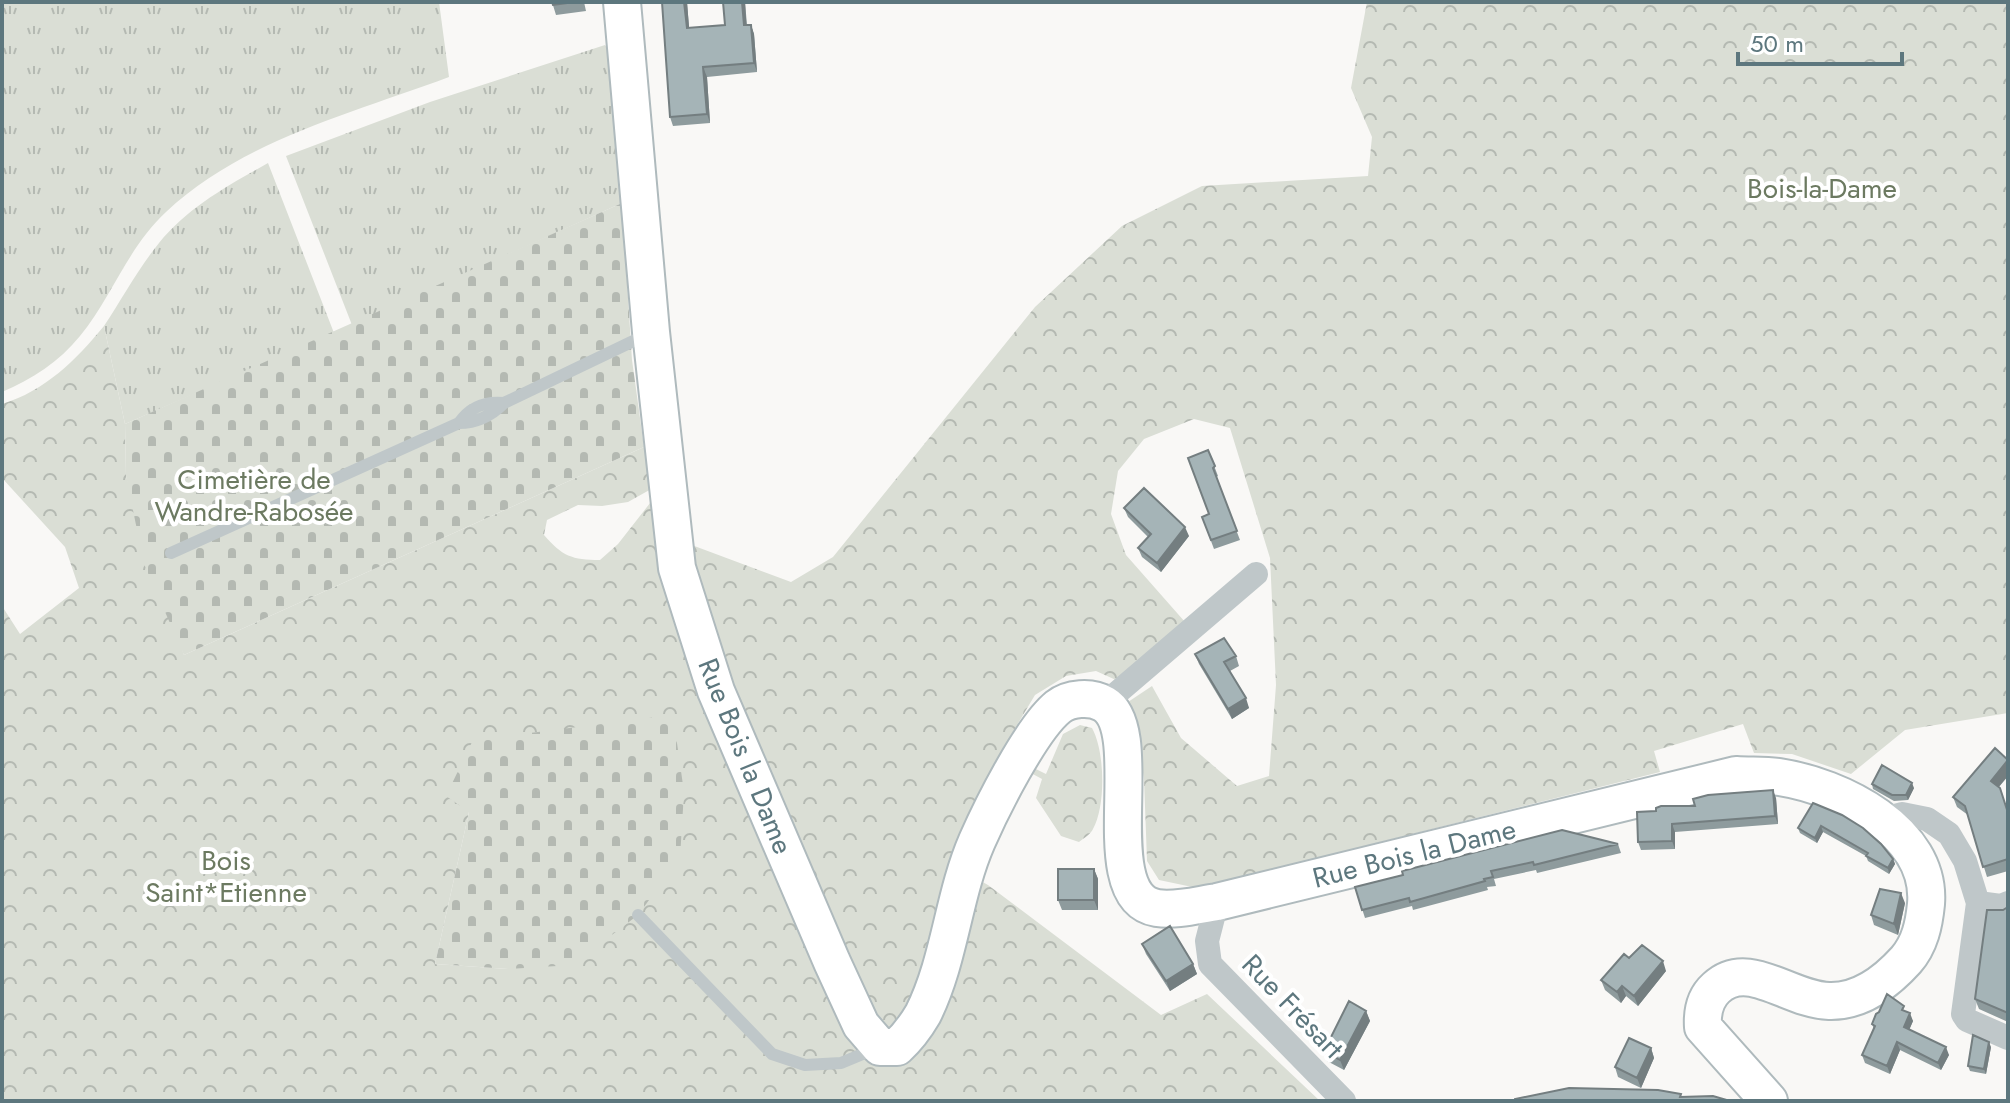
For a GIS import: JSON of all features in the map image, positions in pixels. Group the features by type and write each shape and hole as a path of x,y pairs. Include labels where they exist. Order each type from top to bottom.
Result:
{"street":[{"name":"Rue Bois la Dame","path":"622,2 651,332 677,568 716,691 861,1025 880,1047"},
{"path":"880,1047 897,1047 908,1037 923,1013 976,842 1027,744 1046,718 1061,704 1083,698 1104,704 1256,574"},
{"name":"Rue Bois la Dame","path":"1104,704 1121,734 1125,872 1134,894 1157,908 1185,908 1217,902 1736,775 1779,777 1831,791 1883,819 1904,839 1917,859 1927,894 1924,925 1911,954 1888,981 1862,994 1831,1002 1798,996 1746,975 1729,978 1714,990 1706,1002 1702,1013 1703,1027 1769,1101"},
{"name":"Rue Bois la Dame","path":"1883,819 1902,814 1927,819 1949,834 1965,861 1978,903 1963,1014 1967,1020 2008,1038"},
{"name":"Rue Frésart","path":"1217,902 1207,941 1210,964 1344,1101"},
{"path":"1978,903 2001,906 2008,903"}],"lane":[{"path":"171,553 459,423 466,413 477,406 490,401 504,403 651,332"},
{"path":"638,915 772,1054 805,1065 841,1063 880,1047"}],"green space":[{"path":"2,2 439,2 449,77 300,131 264,147 196,187 166,212 141,241 91,321 72,345 44,369 2,392"},
{"path":"1367,2 2008,2 2008,713 1905,730 1851,774 1792,754 1754,753 1743,724 1654,751 1660,772 1197,888 1159,880 1147,861 1144,779 1136,728 1128,702 1152,686 1181,738 1237,786 1269,776 1276,685 1270,558 1230,428 1194,419 1144,439 1118,471 1111,514 1126,555 1185,622 1116,680 1096,671 1066,676 1035,695 1001,752 1046,774 1063,734 1080,725 1092,728 1099,750 1102,793 1092,831 1079,842 1061,836 1036,798 1042,779 999,756 952,865 988,885 1161,1015 1207,994 1320,1101 2,1101 2,606 20,634 79,588 65,547 2,478 2,404 46,383 82,351 104,326 125,424 126,476 184,655 644,447 653,488 628,502 602,506 578,505 547,520 544,535 556,548 575,558 600,560 618,544 654,498 689,544 791,582 833,557 1035,307 1122,226 1202,186 1368,176 1372,137 1351,88","holes":["469,812 508,969 435,964"]},
{"path":"605,45 611,53 622,203 352,325 286,156 430,102"},
{"path":"268,163 334,333 125,424 104,326 144,263 170,230 210,198"},
{"name":"Cimetière de Wandre-Rabosée","path":"622,203 632,360 644,447 184,655 144,564 126,476 125,424"},
{"path":"673,715 684,792 680,858 638,915 600,944 557,966 508,969 435,964 469,812 446,796 473,740"}],"building":[{"path":"662,2 684,2 687,28 725,25 723,2 742,2 744,25 751,25 754,63 703,67 707,114 670,117"},
{"path":"1208,450 1237,531 1211,540 1202,517 1209,514 1188,458"},
{"path":"1144,488 1185,527 1157,563 1138,548 1151,534 1124,508"},
{"path":"1224,638 1236,656 1224,662 1246,698 1228,709 1195,654"},
{"path":"1995,748 2008,760 1991,781 2000,788 2008,813 2008,859 1983,867 1965,806 1953,797"},
{"path":"1882,765 1912,783 1906,795 1892,795 1872,784"},
{"path":"1773,790 1775,816 1672,824 1672,841 1638,842 1637,812 1656,811 1661,806 1695,806 1693,799 1708,795"},
{"path":"1813,803 1863,828 1893,859 1888,868 1821,826 1815,838 1798,828"},
{"path":"1562,830 1618,844 1534,865 1533,862 1491,871 1493,877 1485,881 1410,902 1409,898 1362,910 1355,887 1403,875 1402,871"},
{"path":"1058,869 1094,869 1094,900 1058,900"},
{"path":"1880,889 1901,893 1894,924 1871,915"},
{"path":"2008,907 2008,1013 1975,999 1987,910"},
{"path":"1170,926 1193,964 1166,981 1142,944"},
{"path":"1642,945 1663,961 1634,996 1622,986 1617,992 1601,980 1624,954 1629,958"},
{"path":"1887,994 1904,1006 1902,1010 1910,1013 1904,1027 1946,1047 1938,1063 1897,1042 1887,1066 1862,1055 1875,1026 1872,1024 1876,1014"},
{"path":"1349,1001 1366,1011 1340,1060 1324,1051"},
{"path":"1973,1035 1989,1042 1984,1069 1968,1066"},
{"path":"1629,1038 1651,1048 1637,1078 1615,1067"},
{"path":"1569,1088 1658,1090 1681,1094 1680,1097 1713,1096 1730,1101 1515,1101"}],"park label":[{"name":"Bois-la-Dame","path":"1822,188"},
{"name":"Bois Saint*Etienne","path":"226,876"}]}
